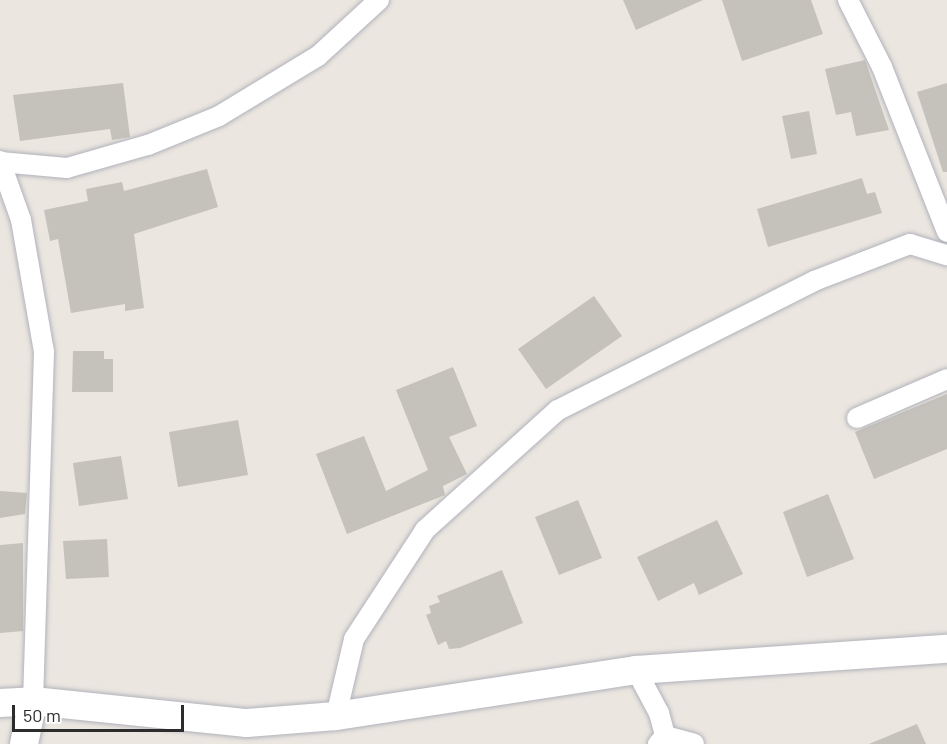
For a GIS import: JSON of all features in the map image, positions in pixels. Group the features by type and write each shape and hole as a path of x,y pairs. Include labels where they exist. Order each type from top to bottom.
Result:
{"main road":[{"path":"0,703 33,701 247,723 336,716 636,670 947,649"},
{"path":"24,744 33,701"}],"street":[{"path":"33,701 44,352 21,219 0,162 67,168 148,145 219,116 318,56 379,0"},
{"path":"848,0 882,67 947,232"},
{"path":"336,716 354,639 425,530 558,410 814,281 910,244 947,255"},
{"path":"857,418 947,379"},
{"path":"636,670 661,740 694,744"}],"building":[{"path":"623,0 703,0 636,30"},
{"path":"722,0 811,0 823,34 742,61"},
{"path":"865,60 889,130 856,136 851,112 836,115 825,69"},
{"path":"123,83 130,137 112,140 110,129 20,141 13,95"},
{"path":"947,83 947,172 943,172 917,92"},
{"path":"809,111 817,154 791,159 782,116"},
{"path":"207,169 218,207 134,234 144,308 125,311 125,304 71,313 58,239 50,241 44,210 88,201 86,189 122,182 124,191"},
{"path":"862,178 867,194 875,192 882,213 768,247 757,209"},
{"path":"594,296 622,336 546,389 518,349"},
{"path":"73,351 104,351 104,359 113,359 113,392 72,392"},
{"path":"453,367 477,426 449,437 467,474 443,486 445,495 347,534 316,454 364,436 386,491 428,470 396,390"},
{"path":"947,394 947,449 874,479 855,432"},
{"path":"238,420 248,475 178,487 169,432"},
{"path":"121,456 128,499 79,506 73,463"},
{"path":"0,491 27,493 25,514 0,518"},
{"path":"828,494 854,559 807,577 783,512"},
{"path":"578,500 602,558 559,575 535,517"},
{"path":"717,520 743,574 699,595 694,583 658,601 637,557"},
{"path":"107,539 109,577 66,579 63,541"},
{"path":"23,543 23,631 0,633 0,545"},
{"path":"502,570 523,623 460,648 449,649 446,641 438,645 426,615 431,613 429,606 440,602 437,596"},
{"path":"917,724 926,744 869,744"}]}
